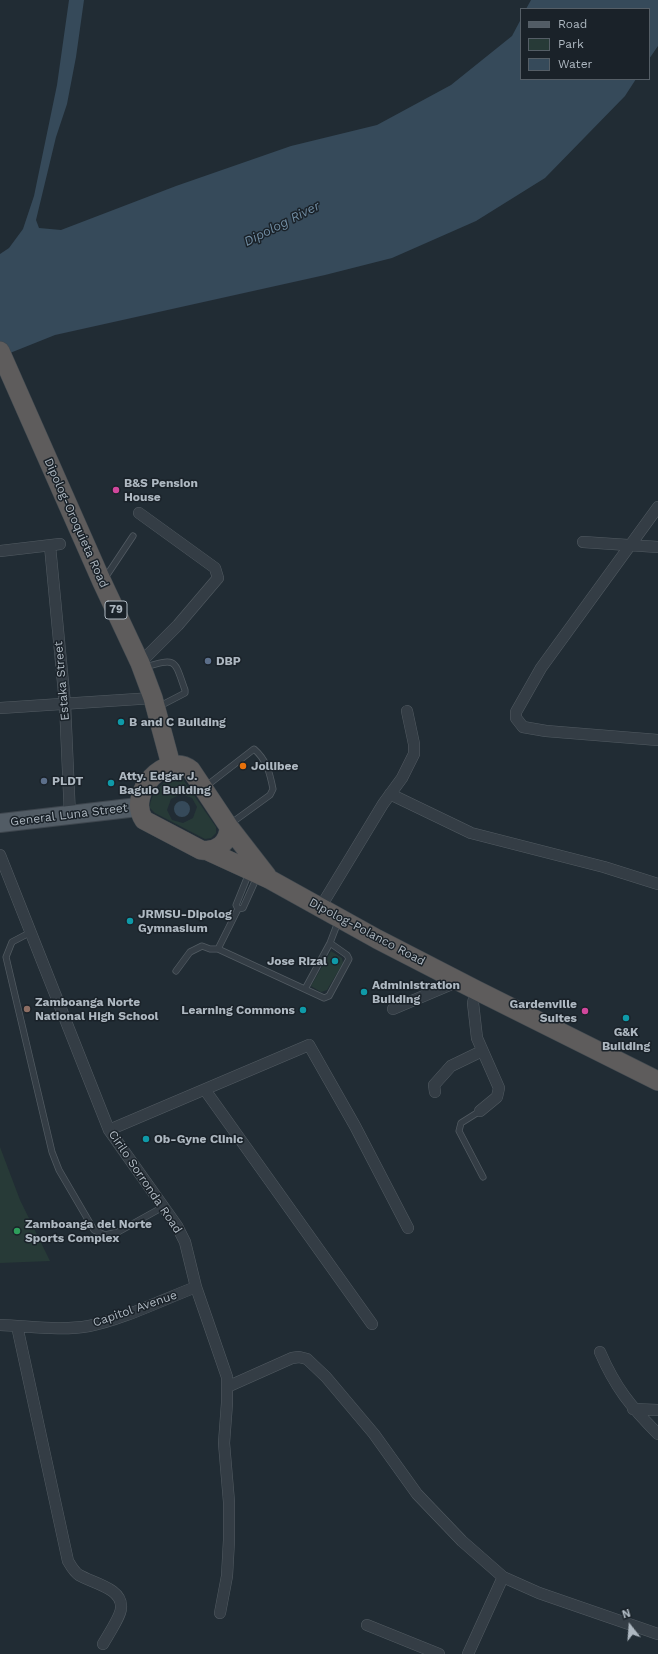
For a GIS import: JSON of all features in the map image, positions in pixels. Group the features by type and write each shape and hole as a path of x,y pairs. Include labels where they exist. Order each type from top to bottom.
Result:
{"highway":[{"name":"Dipolog-Oroquieta Road","path":"0,351 102,582 142,665 155,703 171,765"},
{"path":"138,807 142,792 151,779 163,768 171,765 185,765 191,770 204,788 259,875"},
{"name":"Dipolog-Polanco Road","path":"138,807 139,813 149,823 201,850 208,851 259,875 476,990 658,1081"},
{"path":"208,851 221,846 229,833 228,826"}],"main road":[{"name":"General Luna Street","path":"0,823 138,807"}],"street":[{"path":"658,507 541,668 518,705 516,718 523,727 546,732 658,740"},
{"path":"139,513 215,568 218,578 142,665"},
{"path":"584,542 632,544 658,547"},
{"name":"Estaka Street","path":"0,551 55,545 70,816"},
{"path":"0,708 65,704 155,703"},
{"path":"320,908 339,874 390,794 402,778 414,754 414,744 407,711"},
{"path":"390,794 471,833 604,867 658,884"},
{"name":"Cirilo Sorronda Road","path":"0,855 109,1130 177,1226 185,1242 196,1287 224,1366 227,1388 224,1442 229,1502 229,1540 227,1576 220,1613"},
{"path":"393,1009 459,981"},
{"path":"476,990 472,1003 477,1038 498,1082 499,1093 497,1097 480,1111"},
{"path":"109,1130 309,1045 355,1126 408,1228"},
{"path":"435,1092 434,1085 451,1066 482,1051"},
{"path":"205,1090 372,1324"},
{"name":"Capitol Avenue","path":"0,1325 90,1326 196,1287"},
{"path":"16,1326 68,1561 78,1574 107,1588 117,1595 120,1601 121,1608 103,1644"},
{"path":"600,1352 620,1390 633,1409 658,1434"},
{"path":"227,1388 292,1358 299,1357 307,1359 326,1377 374,1434 417,1494 462,1541 503,1577 539,1593 658,1634"},
{"path":"633,1409 658,1410"},
{"path":"468,1654 503,1577"},
{"path":"367,1625 438,1654"}],"lane":[{"path":"102,582 133,536"},
{"path":"142,665 166,661 173,662 176,665 183,683 185,693 155,703"},
{"path":"204,788 254,749 267,765 274,790 270,795 228,826"},
{"path":"218,949 238,909 236,905 259,875"},
{"path":"305,989 330,943 340,919"},
{"path":"30,932 12,942 6,957 51,1146 60,1170 94,1230 105,1235 118,1232 163,1208"},
{"path":"176,970 190,952 202,946 210,949 218,949 322,998 329,996 349,960 347,955 330,943"},
{"path":"480,1111 461,1123 459,1131 483,1177"}],"green space":[{"path":"174,776 182,778 216,827 216,833 211,838 205,839 155,813 150,808 152,798 158,789","holes":["181,794 192,798 197,807 193,818 183,823 172,820 167,810 171,799"]},
{"path":"331,951 342,958 343,963 327,990 321,992 311,986"},
{"name":"Zamboanga del Norte Sports Complex","path":"0,1147 20,1200 50,1261 0,1263"}],"water":[{"name":"Dipolog River","path":"69,0 84,0 76,57 67,104 56,137 36,220 39,228 61,230 176,186 291,146 377,125 451,85 512,36 520,21 520,80 635,80 625,96 545,178 476,221 392,258 325,275 55,335 0,357 0,254 9,248 23,229 34,196 57,85"},
{"path":"531,0 658,0 658,46 650,58 650,8 527,8"},
{"path":"182,801 188,803 190,809 188,815 182,817 176,815 174,809 176,803"}],"place":[{"name":"B&S Pension House","path":"116,490"},
{"name":"DBP","path":"208,661"},
{"name":"B and C Building","path":"121,722"},
{"name":"Jollibee","path":"243,766"},
{"name":"PLDT","path":"44,781"},
{"name":"Atty. Edgar J. Baguio Building","path":"111,783"},
{"name":"JRMSU-Dipolog Gymnasium","path":"130,921"},
{"name":"Jose Rizal","path":"335,961"},
{"name":"Administration Building","path":"364,992"},
{"name":"Zamboanga Norte National High School","path":"27,1009"},
{"name":"Learning Commons","path":"303,1010"},
{"name":"Gardenville Suites","path":"585,1011"},
{"name":"G&K Building","path":"626,1018"},
{"name":"Ob-Gyne Clinic","path":"146,1139"},
{"name":"Zamboanga del Norte Sports Complex","path":"17,1231"}]}
